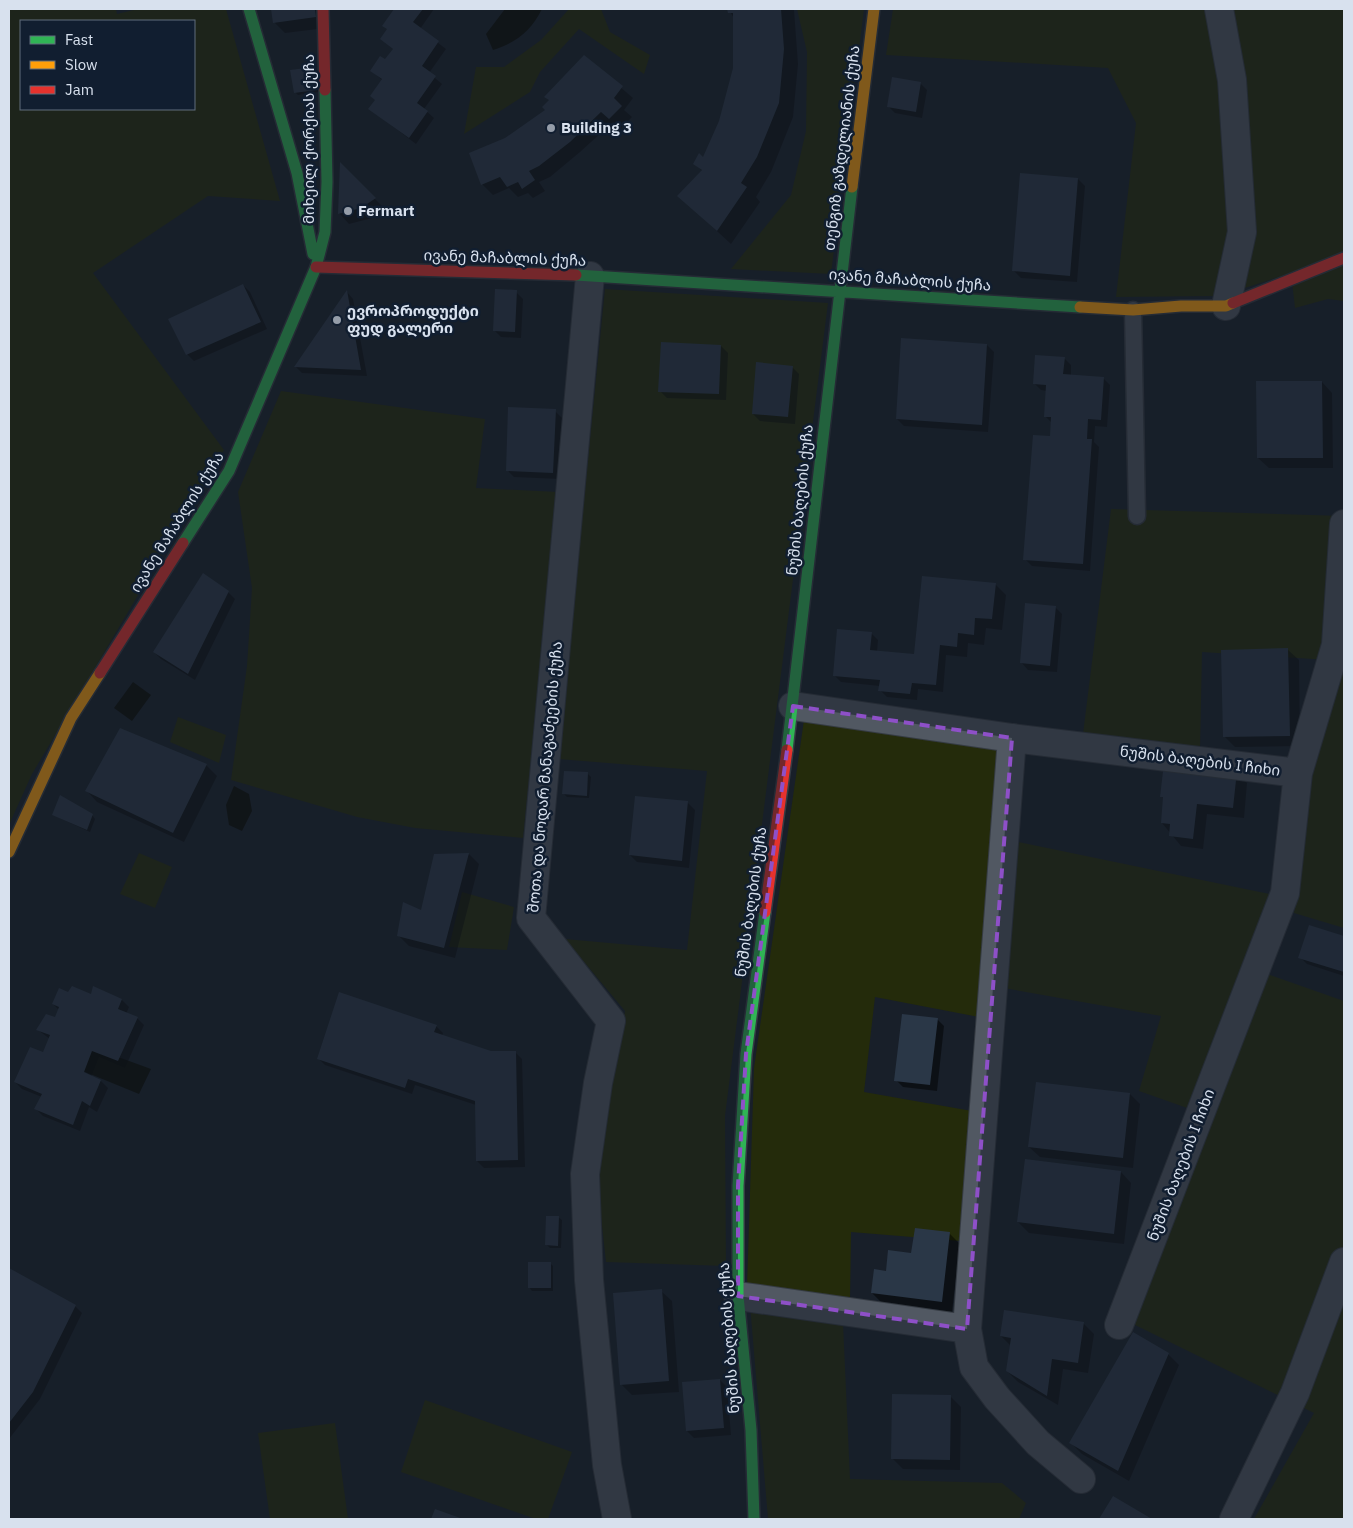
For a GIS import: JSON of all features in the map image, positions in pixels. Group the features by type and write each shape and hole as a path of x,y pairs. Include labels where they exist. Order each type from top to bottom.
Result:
{"street":[{"path":"250,9 297,173 316,267"},
{"name":"მიხეილ ქორქიას ქუჩა","path":"316,267 325,232 324,9"},
{"name":"თენგიზ გაზდელიანის ქუჩა","path":"839,291 874,9"},
{"path":"1219,9 1232,80 1242,232 1226,306"},
{"name":"ივანე მაჩაბლის ქუჩა","path":"9,852 70,718 230,471 316,267 590,276 1133,310 1181,306 1226,306 1344,258"},
{"name":"შოთა და ნოდარ მანაგაძეების ქუჩა","path":"590,276 531,918 611,1021 598,1083 586,1174 590,1300 607,1464 617,1519"},
{"name":"ნუშის ბაღების ქუჩა","path":"754,1519 751,1430 738,1296 738,1186 746,1054 792,706 839,291"},
{"path":"1298,773 1336,645 1344,524"},
{"name":"ნუშის ბაღების I ჩიხი","path":"792,706 1012,738 1298,773 1285,893 1119,1325"},
{"path":"1012,738 967,1330 974,1367 996,1398 1038,1443 1081,1479"},
{"path":"1234,1519 1295,1393 1344,1262"},
{"path":"738,1296 967,1330"}],"lane":[{"path":"1133,310 1137,516"}],"highlighted area":[{"path":"793,706 1012,738 967,1329 738,1296 738,1186 746,1054"}],"green space":[{"path":"9,9 116,9 117,14 138,9 226,9 280,201 208,196 93,273 224,450 32,774 9,825"},
{"path":"569,9 601,9 610,32 650,55 644,74 579,29 540,72 530,92 464,134 476,67 504,67 541,40"},
{"path":"797,9 864,9 831,274 731,269 791,195 806,131 807,52"},
{"path":"893,9 1344,9 1344,301 1328,299 1295,308 1291,273 1220,296 1116,297 1136,123 1108,68 886,55"},
{"path":"605,289 828,303 725,1116 726,1266 606,1262 596,1171 625,1011 565,939 687,950 707,771 558,759"},
{"path":"281,391 485,419 476,488 559,492 523,838 415,828 357,817 231,780 247,666 252,588 238,492"},
{"path":"1111,509 1344,516 1344,661 1202,652 1200,751 1083,734"},
{"path":"1344,666 1344,928 1294,913 1312,774"},
{"path":"178,717 226,735 219,763 170,742"},
{"path":"804,720 998,744 979,1017 875,997 864,1092 972,1111 961,1241 851,1232 850,1300 747,1287 754,1068"},
{"path":"1014,841 1275,895 1190,1109 1139,1091 1161,1016 1004,988"},
{"path":"139,853 172,867 155,908 120,894"},
{"path":"462,892 514,907 507,950 449,947"},
{"path":"1264,973 1344,1001 1344,1519 1254,1519 1314,1413 1129,1322"},
{"path":"750,1305 843,1323 850,1479 1002,1483 1026,1503 1019,1519 768,1519"},
{"path":"425,1400 572,1452 548,1519 536,1519 401,1472"},
{"path":"335,1423 348,1519 270,1519 258,1433"}],"shaded area":[{"path":"505,9 542,9 528,30 509,43 493,50 486,34"},
{"path":"133,682 151,695 132,721 114,708"},
{"path":"234,786 249,794 252,811 242,831 229,825 226,805"},
{"path":"88,1046 151,1069 139,1094 78,1069"}],"building":[{"path":"271,9 315,9 316,17 273,23"},
{"path":"394,9 423,9 413,22 439,41 422,66 436,76 417,103 428,111 409,138 368,109 375,100 370,96 382,79 370,71 380,56 385,59 393,49 380,39 387,29 382,26"},
{"path":"727,9 781,9 784,49 779,103 757,157 741,183 747,187 717,231 677,196 702,170 693,164 699,153 703,157 719,121 733,68 733,13 728,13"},
{"name":"Building 3","path":"584,55 623,86 614,98 622,106 609,119 601,112 570,142 539,166 529,171 535,180 522,189 518,182 507,187 500,177 481,185 469,153 505,138 545,110 542,107 549,100 544,97"},
{"path":"314,67 317,90 294,93 290,70"},
{"path":"892,77 921,82 916,112 887,107"},
{"path":"340,162 376,198 361,208 338,214"},
{"path":"1020,173 1078,178 1070,276 1012,271"},
{"path":"243,284 261,322 186,355 168,319"},
{"path":"495,289 517,290 515,332 493,331"},
{"path":"347,290 361,370 294,367"},
{"path":"901,338 987,344 982,425 896,419"},
{"path":"661,342 721,345 719,394 658,392"},
{"path":"1035,355 1065,357 1063,374 1104,377 1101,420 1088,419 1087,439 1092,439 1083,564 1023,560 1033,435 1050,436 1051,417 1044,417 1046,385 1033,384"},
{"path":"756,362 793,366 788,417 752,414"},
{"path":"1256,381 1322,381 1323,458 1257,458"},
{"path":"508,407 556,409 553,473 506,471"},
{"path":"203,573 229,591 188,674 153,652"},
{"path":"922,576 996,583 992,619 975,618 974,635 958,633 957,647 940,645 936,685 912,683 910,694 878,691 880,680 833,676 837,629 872,632 870,650 914,654"},
{"path":"1025,603 1056,606 1050,666 1020,663"},
{"path":"1288,648 1290,736 1223,737 1221,650"},
{"path":"120,728 207,764 173,833 85,791"},
{"path":"1164,763 1237,771 1233,808 1197,804 1193,839 1169,836 1170,824 1161,823 1163,797 1160,797"},
{"path":"564,771 588,772 587,796 562,794"},
{"path":"60,795 93,814 87,830 52,815"},
{"path":"635,796 688,801 682,861 629,855"},
{"path":"469,853 444,948 397,936 403,902 421,910 434,854"},
{"path":"1309,925 1344,936 1344,972 1298,958"},
{"path":"72,986 91,994 93,986 122,999 118,1009 138,1017 118,1061 92,1051 84,1072 101,1080 90,1106 82,1101 73,1125 34,1109 42,1094 14,1082 30,1047 43,1052 50,1035 36,1030 46,1014 55,1017 59,1007 52,1004 59,988 68,992"},
{"path":"339,992 437,1025 434,1032 491,1051 516,1051 518,1160 476,1161 475,1101 408,1079 405,1088 317,1059"},
{"path":"902,1014 938,1018 930,1085 894,1081"},
{"path":"1036,1082 1130,1093 1123,1158 1028,1147"},
{"path":"1025,1159 1121,1171 1114,1234 1017,1222"},
{"path":"546,1216 559,1216 558,1246 545,1245"},
{"path":"915,1228 950,1232 942,1302 871,1293 874,1269 886,1271 888,1250 911,1253"},
{"path":"528,1262 551,1262 551,1288 528,1288"},
{"path":"9,1268 76,1305 33,1392 9,1423"},
{"path":"662,1289 669,1381 620,1385 613,1293"},
{"path":"1004,1310 1084,1322 1078,1363 1052,1359 1047,1396 1006,1371 1011,1338 1000,1336"},
{"path":"1133,1332 1169,1353 1118,1471 1069,1443"},
{"path":"720,1379 724,1428 686,1431 682,1382"},
{"path":"892,1394 951,1395 950,1460 891,1459"},
{"path":"1113,1496 1152,1519 1099,1519"},
{"path":"435,1509 463,1519 431,1519"}],"traffic: fast":[{"path":"249,9 297,173 313,254"},
{"path":"183,543 229,471 316,267 325,232 327,182 325,90"},
{"path":"787,750 852,187"},
{"path":"576,275 1080,307"},
{"path":"754,1519 751,1430 738,1296 738,1186 746,1054 765,912"}],"traffic: slow":[{"path":"852,187 874,9"},
{"path":"1080,307 1133,310 1181,306 1226,306 1233,303"},
{"path":"9,852 71,718 100,673"}],"traffic: jam":[{"path":"323,9 325,90"},
{"path":"1233,303 1344,258"},
{"path":"316,267 576,275"},
{"path":"100,673 183,543"},
{"path":"765,912 787,750"}],"place":[{"name":"Building 3","path":"551,128"},
{"name":"Fermart","path":"348,211"},
{"name":"ევროპროდუქტი ფუდ გალერი","path":"337,320"}]}
